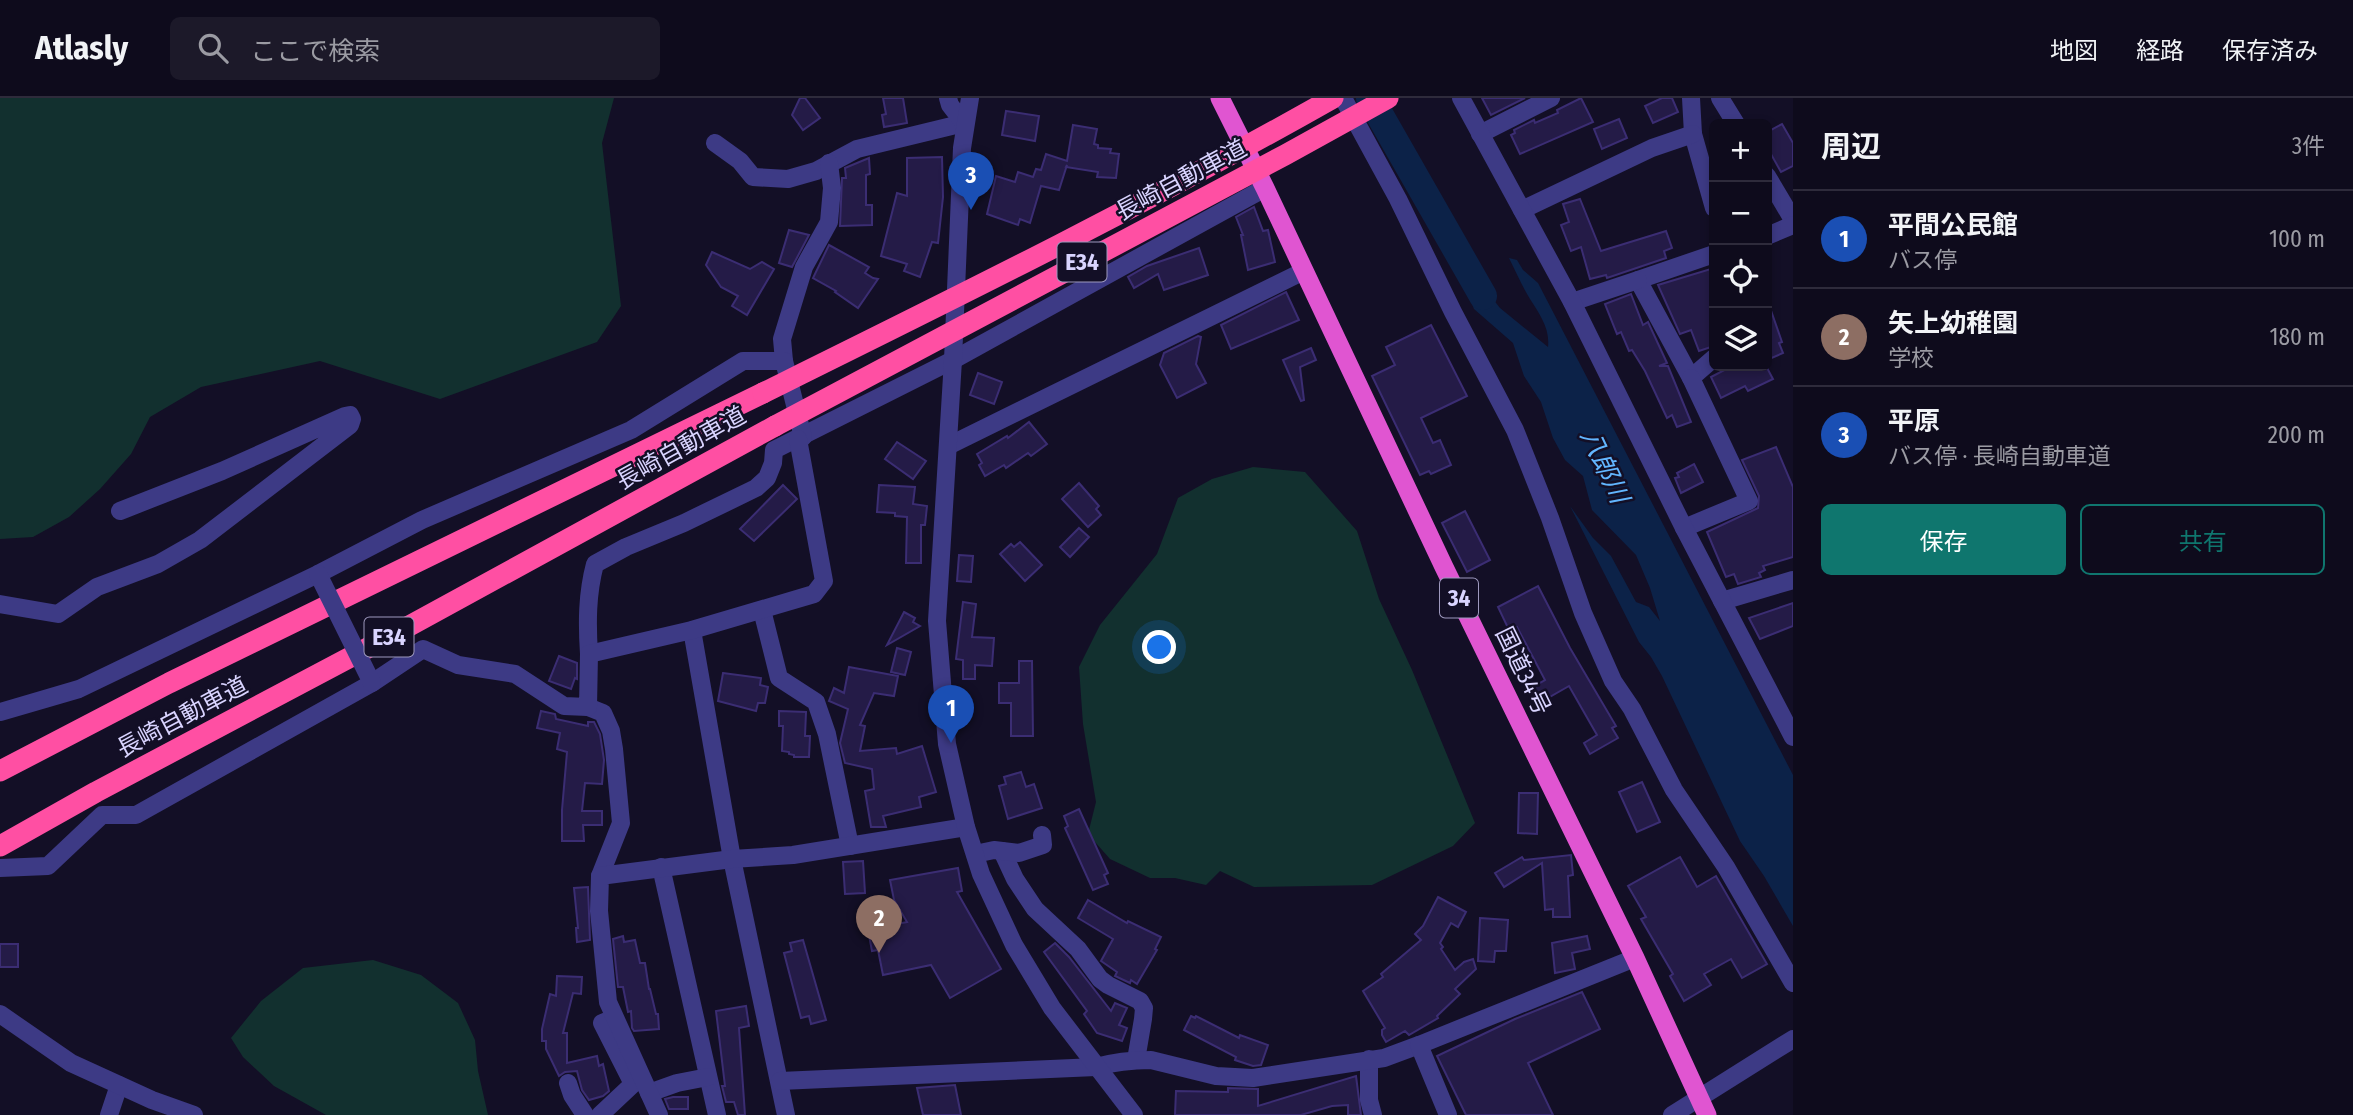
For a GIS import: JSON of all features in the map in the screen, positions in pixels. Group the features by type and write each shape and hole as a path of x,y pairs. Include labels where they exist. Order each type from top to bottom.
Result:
{"highway":[{"name":"国道34号","path":"1220,98 1703,1106"},
{"name":"長崎自動車道","path":"0,771 169,683 1046,253 1333,98"},
{"name":"長崎自動車道","path":"1,846 96,792 316,677 775,426 1388,98"}],"street":[{"path":"948,98 964,123"},
{"path":"970,98 964,123 937,621 947,744 966,827 990,896 1014,945 1052,1008 1134,1115"},
{"path":"1343,98 1398,199 1452,312 1515,430 1550,518 1583,613 1613,681 1632,709 1674,790 1726,867 1793,983"},
{"path":"1461,98 1573,302 1684,528 1792,731"},
{"path":"1480,134 1551,98"},
{"path":"1691,98 1693,134 1709,190"},
{"path":"1720,98 1733,119"},
{"path":"715,143 740,161 753,177 788,179 816,171 857,149 964,123"},
{"path":"1522,210 1652,148 1693,134"},
{"path":"589,654 692,630 814,594 824,581 782,340 804,267 829,222 832,188 830,163"},
{"path":"1771,182 1793,219"},
{"path":"588,707 587,619 590,581 595,564 626,547 757,488 767,478 773,463 774,450 953,360 1265,188"},
{"path":"1772,234 1793,225"},
{"path":"1573,302 1709,256"},
{"path":"948,446 1304,271"},
{"path":"1638,280 1691,378 1749,501 1684,528"},
{"path":"0,712 79,690 318,574 422,520 631,430 743,361 784,361"},
{"path":"1691,378 1709,362"},
{"path":"0,604 58,614 97,587 159,564 200,540 350,425 352,419 350,415 345,416 222,471 120,511"},
{"path":"318,574 372,683"},
{"path":"1722,601 1793,581"},
{"path":"762,610 779,678 816,702 827,734 850,846"},
{"path":"692,630 732,859 786,1115"},
{"path":"0,868 48,866 102,815 136,815 372,683 423,649 458,665 515,674 564,706 588,707 603,713 611,731 621,823 600,876 599,911 608,1002 659,1115"},
{"path":"600,876 732,859 793,855 966,827"},
{"path":"975,854 994,850 1019,853 1043,845 1042,835"},
{"path":"1002,851 1015,879 1035,909 1078,949 1100,979 1140,1001 1144,1008 1136,1060"},
{"path":"661,867 717,1115"},
{"path":"780,1081 1096,1066 1136,1060 1151,1060 1216,1076 1253,1078 1384,1058 1634,958"},
{"path":"0,1014 71,1063 152,1100 194,1115"},
{"path":"600,1115 633,1084 602,1023 614,1018"},
{"path":"1672,1115 1703,1106 1793,1039"},
{"path":"1419,1045 1448,1115"},
{"path":"1369,1059 1369,1100 1373,1115"},
{"path":"649,1093 677,1083 708,1077"},
{"path":"568,1083 585,1115"},
{"path":"109,1115 119,1085"}],"green space":[{"path":"0,98 614,98 602,143 621,306 597,342 440,399 320,361 201,387 150,417 131,454 100,489 69,517 33,537 0,539"},
{"path":"1253,467 1305,472 1357,531 1379,599 1412,670 1475,823 1453,846 1372,885 1254,887 1220,871 1206,885 1175,878 1150,878 1110,859 1088,834 1096,802 1083,724 1079,667 1100,625 1157,554 1178,498 1212,479"},
{"path":"373,960 421,975 458,1003 475,1040 478,1071 488,1115 326,1115 274,1086 243,1057 231,1038 261,1001 303,968"}],"water":[{"path":"1447,241 1500,308 1548,347 1544,322 1509,258 1517,260 1523,270 1538,283 1793,775 1793,926 1740,841 1662,676 1639,642 1570,506 1593,538 1611,556 1636,602 1649,607 1660,621 1636,555 1592,510 1583,476 1565,460 1553,438 1541,402 1524,376 1513,343 1474,309"}],"building":[{"path":"800,98 805,98 820,118 803,130 792,115"},
{"path":"883,98 903,98 907,123 884,127 882,115 886,114"},
{"path":"1482,98 1525,98 1491,115"},
{"path":"1581,98 1593,122 1520,154 1511,135 1515,133 1514,130 1534,120 1535,123 1558,113 1557,110"},
{"path":"1662,98 1672,98 1678,112 1653,123 1645,106"},
{"path":"1006,111 1039,116 1035,141 1002,135"},
{"path":"1619,119 1627,138 1602,149 1594,129"},
{"path":"1782,124 1793,143 1793,166 1781,172 1772,156 1772,129"},
{"path":"1073,125 1097,129 1094,144 1098,145 1098,148 1111,149 1110,153 1119,154 1116,178 1097,177 1098,172 1066,167 1059,190 1041,186 1030,223 1020,219 1018,225 987,214 996,176 1015,182 1018,172 1033,177 1036,169 1041,170 1046,154 1067,161"},
{"path":"942,157 943,197 938,243 932,242 920,277 904,271 907,264 881,256 897,193 907,196 907,158"},
{"path":"869,158 866,205 872,205 872,225 840,226 842,178 846,178 845,168"},
{"path":"1580,199 1601,251 1666,231 1672,248 1664,251 1666,258 1607,278 1606,275 1590,279 1581,247 1571,251 1561,225 1569,222 1563,204"},
{"path":"1254,207 1263,231 1268,230 1275,262 1248,270 1243,235 1236,217"},
{"path":"789,230 809,235 792,267 779,263"},
{"path":"829,245 869,267 865,273 878,279 858,308 813,278"},
{"path":"1199,248 1208,275 1164,290 1158,274 1134,288 1128,277 1147,266"},
{"path":"712,252 750,269 762,262 774,269 747,315 732,306 738,296 721,287 706,265"},
{"path":"1709,270 1709,348 1699,351 1691,330 1680,334 1658,285"},
{"path":"1286,292 1299,320 1231,349 1221,325"},
{"path":"1631,294 1643,325 1648,322 1667,363 1659,366 1668,366 1691,422 1677,427 1672,415 1667,418 1645,371 1632,350 1629,351 1621,332 1617,334 1605,304"},
{"path":"1772,313 1782,342 1779,343 1783,353 1772,358"},
{"path":"1431,325 1467,396 1421,418 1433,443 1440,440 1451,465 1431,474 1429,471 1420,475 1372,376 1395,365 1386,347"},
{"path":"1198,336 1201,337 1196,364 1206,383 1177,398 1160,365 1164,353"},
{"path":"1311,348 1316,360 1300,367 1304,400 1301,401 1283,360"},
{"path":"1722,371 1769,371 1773,379 1748,391 1745,386 1721,398 1711,377"},
{"path":"978,373 1002,382 994,404 970,395"},
{"path":"1029,422 1047,444 1031,456 1028,453 1006,468 1004,465 985,476 977,454 1007,436 1008,438"},
{"path":"897,442 926,461 913,479 885,459"},
{"path":"1776,447 1793,487 1793,557 1763,566 1765,570 1759,573 1761,577 1738,584 1734,574 1726,577 1707,532 1758,508 1759,496 1742,460"},
{"path":"1694,464 1703,482 1681,493 1675,478 1679,477 1677,473"},
{"path":"1079,483 1099,506 1096,509 1101,515 1088,527 1062,499"},
{"path":"783,485 797,499 754,541 740,529"},
{"path":"879,485 915,487 913,504 927,506 925,525 921,525 921,563 906,563 907,517 877,512"},
{"path":"1465,511 1490,560 1467,572 1442,523"},
{"path":"1079,528 1089,537 1070,557 1060,547"},
{"path":"1020,542 1042,565 1025,581 1000,554 1011,544 1014,547"},
{"path":"959,555 973,556 971,582 957,581"},
{"path":"1538,586 1570,648 1616,726 1612,728 1618,738 1590,754 1584,743 1597,735 1569,686 1539,703 1531,688 1545,680 1517,627 1509,630 1498,607"},
{"path":"963,602 976,604 972,637 994,638 992,666 975,665 975,679 963,679 963,660 956,659"},
{"path":"1793,603 1793,626 1760,639 1749,618"},
{"path":"904,612 915,618 913,622 920,626 887,645"},
{"path":"897,648 911,652 905,675 891,672"},
{"path":"559,656 577,663 577,679 575,678 571,689 549,681"},
{"path":"1019,661 1032,661 1033,736 1011,736 1011,703 999,703 999,683 1019,683"},
{"path":"849,667 898,676 894,696 874,693 860,725 865,726 860,751 896,748 897,754 922,746 936,792 919,797 921,807 883,816 886,827 871,827 865,791 874,789 872,769 845,763 840,743 848,709 829,701 834,688 844,693"},
{"path":"723,673 761,678 760,685 768,687 765,703 758,703 756,711 718,701"},
{"path":"541,711 555,714 556,719 588,726 588,722 594,722 600,734 604,760 602,784 585,783 582,811 602,811 602,825 583,825 584,841 562,841 567,752 557,749 560,733 537,728"},
{"path":"779,711 806,712 805,736 810,736 809,757 794,757 789,752 782,751 783,726 779,726"},
{"path":"1021,772 1026,787 1034,784 1042,808 1008,819 999,786 1006,784 1004,777"},
{"path":"1642,782 1660,822 1637,832 1619,792"},
{"path":"1519,793 1538,793 1537,834 1518,833"},
{"path":"1079,809 1108,873 1104,875 1108,884 1093,890 1065,828 1068,826 1064,816"},
{"path":"1571,855 1573,875 1568,876 1570,917 1553,917 1553,909 1545,910 1542,863 1504,887 1495,873 1522,857 1524,860"},
{"path":"1680,857 1697,887 1716,876 1767,964 1742,978 1731,959 1704,974 1711,985 1684,1001 1670,976 1673,974 1641,919 1646,917 1628,886"},
{"path":"863,861 865,893 845,894 843,862"},
{"path":"958,868 962,891 957,892 1001,969 950,998 931,965 883,975 878,950 872,951 868,930 907,922 894,900 890,880"},
{"path":"588,887 590,940 577,942 574,888"},
{"path":"1438,897 1466,912 1458,927 1451,923 1440,943 1443,947 1441,949 1455,970 1464,962 1473,959 1476,969 1455,989 1460,994 1438,1018 1409,1035 1405,1031 1386,1042 1382,1035 1385,1028 1363,991 1383,977 1381,974 1421,940 1415,934 1423,926"},
{"path":"1088,900 1127,923 1128,921 1161,937 1155,949 1157,950 1137,984 1115,976 1117,972 1101,961 1113,939 1078,918"},
{"path":"1480,918 1508,920 1506,951 1495,951 1494,962 1478,961"},
{"path":"623,936 624,942 635,940 640,963 645,963 649,989 658,1014 659,1029 634,1031 632,1028 631,1011 628,1012 623,987 618,987 613,939"},
{"path":"1587,936 1590,949 1572,953 1575,969 1555,973 1552,943"},
{"path":"803,940 826,1020 811,1024 809,1016 801,1018 784,953 792,951 790,943"},
{"path":"1055,943 1111,1011 1115,1003 1127,1008 1119,1025 1127,1028 1122,1041 1097,1033 1084,1014 1087,1011 1044,952"},
{"path":"0,944 18,944 18,967 0,967"},
{"path":"557,976 582,977 581,994 573,993 563,1033 567,1033 567,1063 597,1056 599,1066 603,1064 609,1091 603,1096 589,1100 582,1090 577,1071 565,1072 559,1076 546,1049 546,1041 542,1041 550,994 556,996"},
{"path":"1582,992 1600,1029 1528,1063 1553,1115 1466,1115 1437,1056 1515,1019"},
{"path":"746,1006 749,1026 739,1028 745,1115 738,1115 734,1102 726,1102 722,1086 725,1086 716,1011"},
{"path":"1191,1016 1239,1038 1240,1035 1268,1045 1261,1065 1253,1066 1235,1060 1236,1057 1184,1030"},
{"path":"1356,1076 1361,1115 1348,1115 1348,1105 1332,1106 1301,1115 1175,1115 1176,1091 1228,1092 1228,1088 1258,1089 1258,1106"},
{"path":"955,1085 961,1115 923,1115 917,1088"},
{"path":"688,1097 688,1109 669,1109 665,1099"}],"waterway":[{"name":"八郎川","path":"1370,98 1483,296"}],"place":[{"name":"平原","path":"971,210"},
{"name":"平間公民館","path":"951,743"},
{"name":"矢上幼稚園","path":"879,953"}]}
